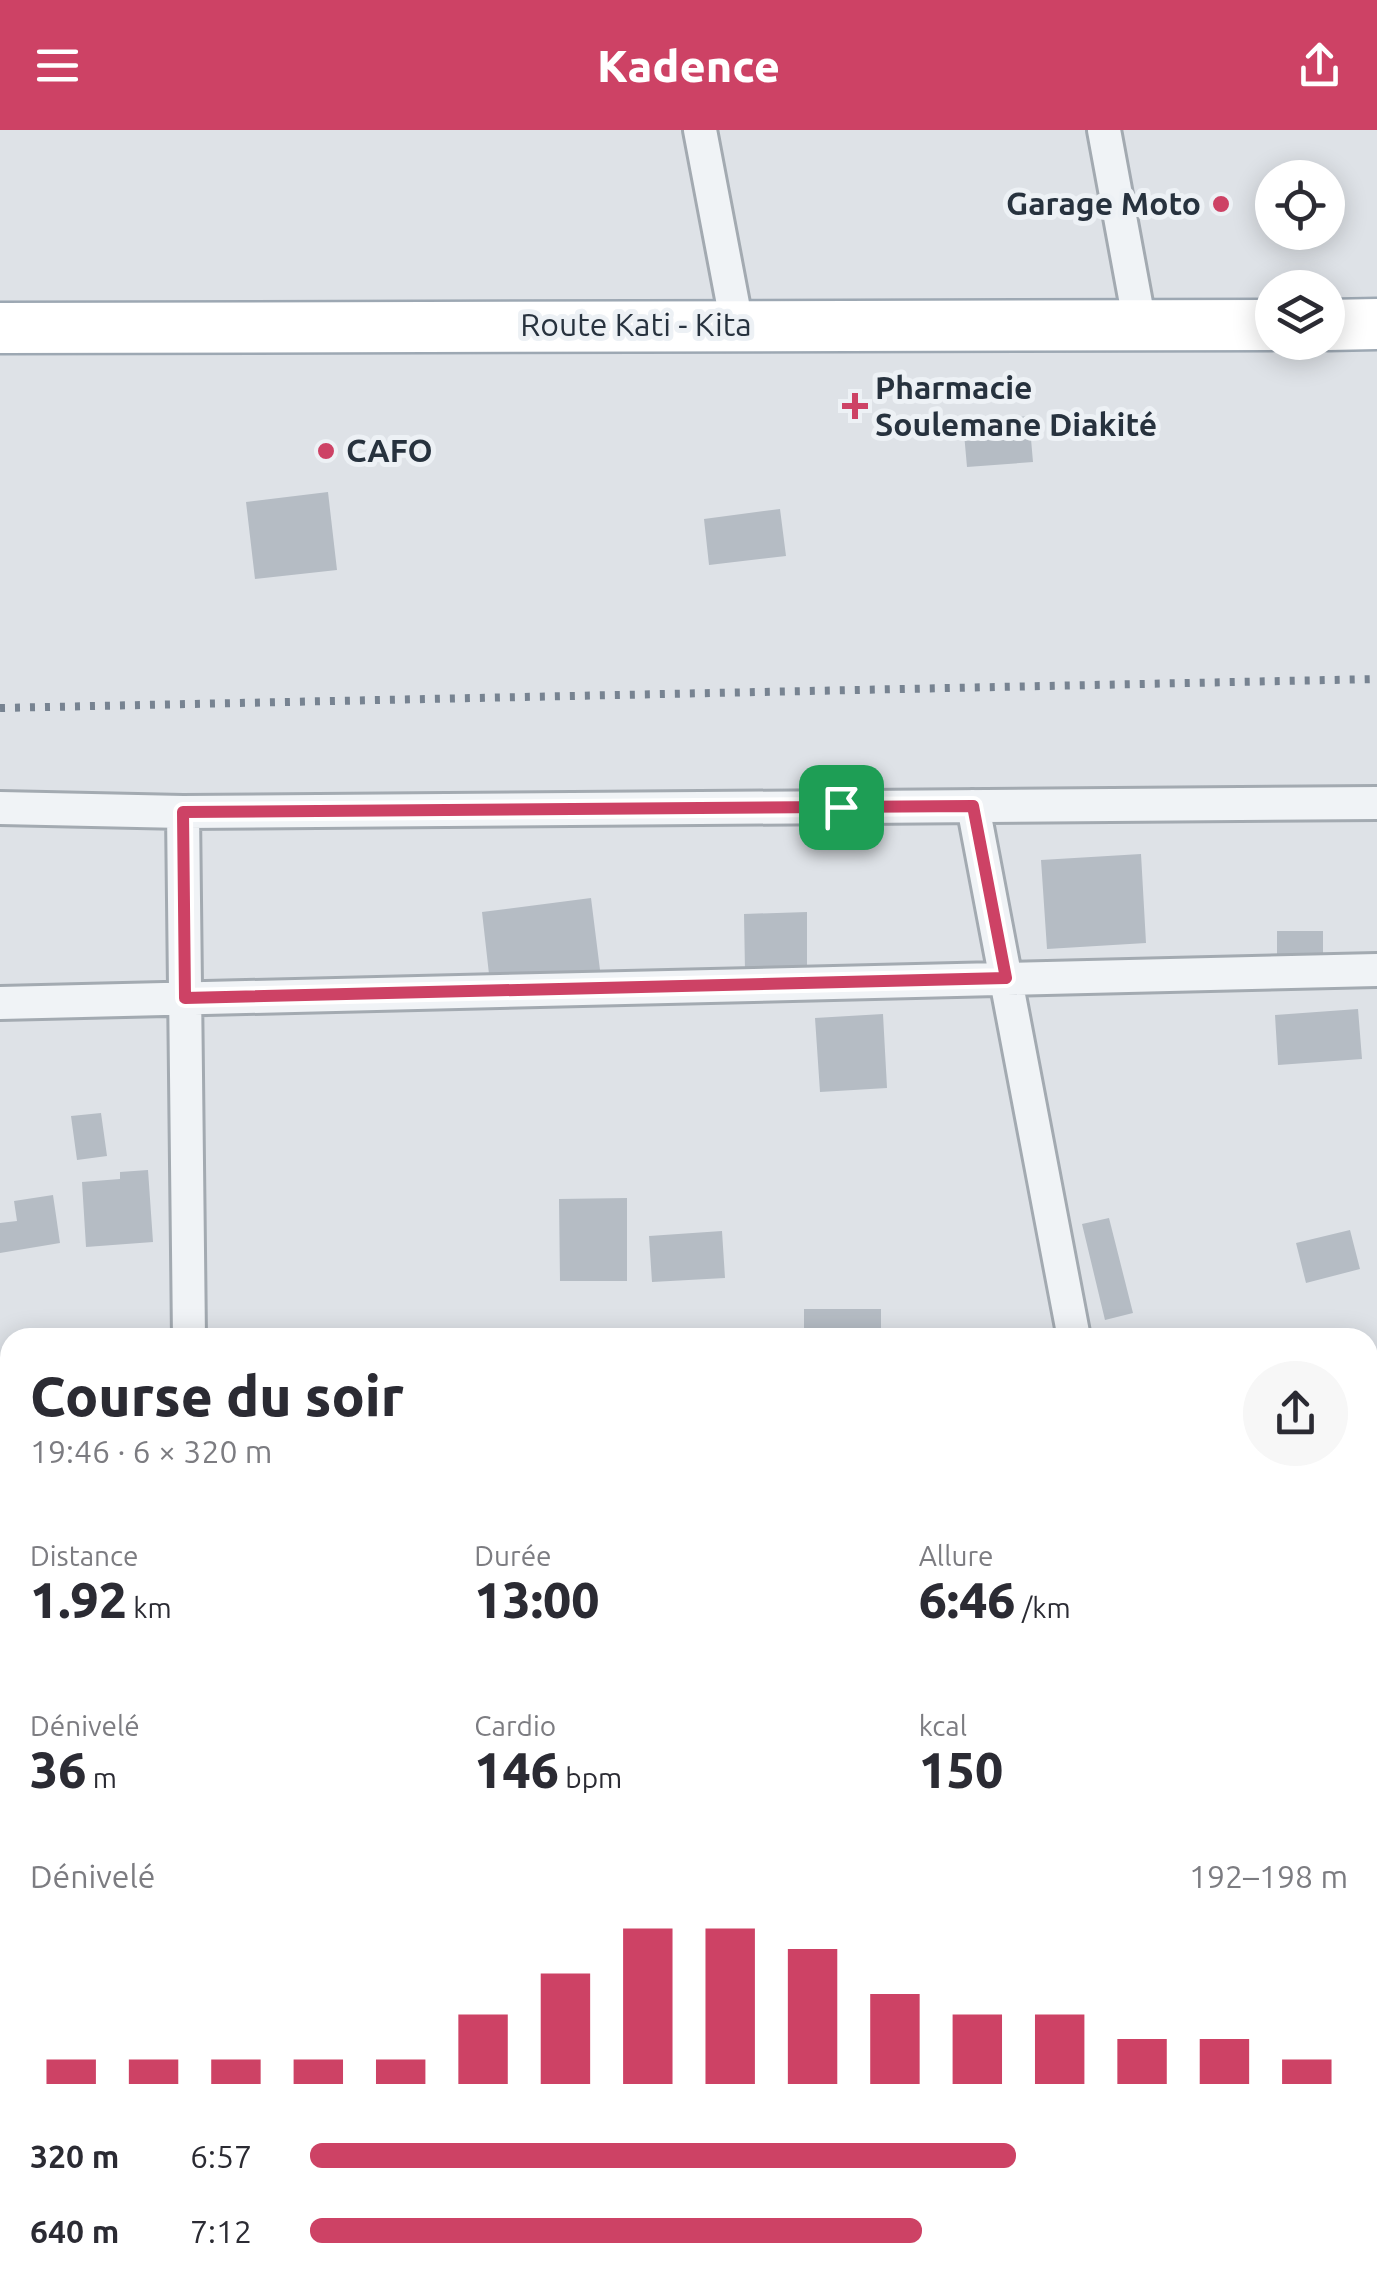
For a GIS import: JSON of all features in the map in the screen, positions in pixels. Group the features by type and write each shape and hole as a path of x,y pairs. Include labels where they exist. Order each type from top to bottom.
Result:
{"main road":[{"path":"1345,324 1377,324"},
{"name":"Route Kati - Kita","path":"0,328 1255,325"}],"street":[{"path":"700,130 737,324"},
{"path":"1104,130 1140,325"},
{"path":"0,808 183,812 1377,803"},
{"path":"973,806 1072,1328"},
{"path":"183,812 189,1328"},
{"path":"0,1003 1377,970"}],"building":[{"path":"1029,416 1033,462 967,467 963,422"},
{"path":"328,492 337,570 255,579 246,502"},
{"path":"780,509 786,556 709,565 704,519"},
{"path":"1141,854 1146,943 1047,949 1041,860"},
{"path":"591,898 600,970 490,983 482,912"},
{"path":"807,912 807,969 745,971 744,914"},
{"path":"1277,931 1323,931 1323,960 1277,960"},
{"path":"1358,1009 1362,1059 1278,1065 1275,1015"},
{"path":"883,1014 887,1088 820,1092 815,1018"},
{"path":"101,1113 107,1156 77,1160 71,1116"},
{"path":"148,1170 153,1242 86,1247 82,1182 120,1179 120,1172"},
{"path":"53,1195 60,1243 0,1253 0,1223 17,1221 14,1201"},
{"path":"627,1198 627,1281 560,1281 559,1199"},
{"path":"1109,1218 1133,1313 1105,1320 1082,1224"},
{"path":"1350,1230 1360,1269 1306,1283 1296,1243"},
{"path":"722,1231 725,1278 652,1282 649,1236"},
{"path":"804,1309 881,1309 881,1328 804,1328"}],"railway":[{"path":"0,708 1377,679"}],"place":[{"name":"Garage Moto","path":"1221,204"},
{"name":"Pharmacie Soulemane Diakité","path":"855,406"},
{"name":"CAFO","path":"326,451"}],"route":[{"path":"973,806 1006,978 185,998 183,812 841,807 973,806"}]}
